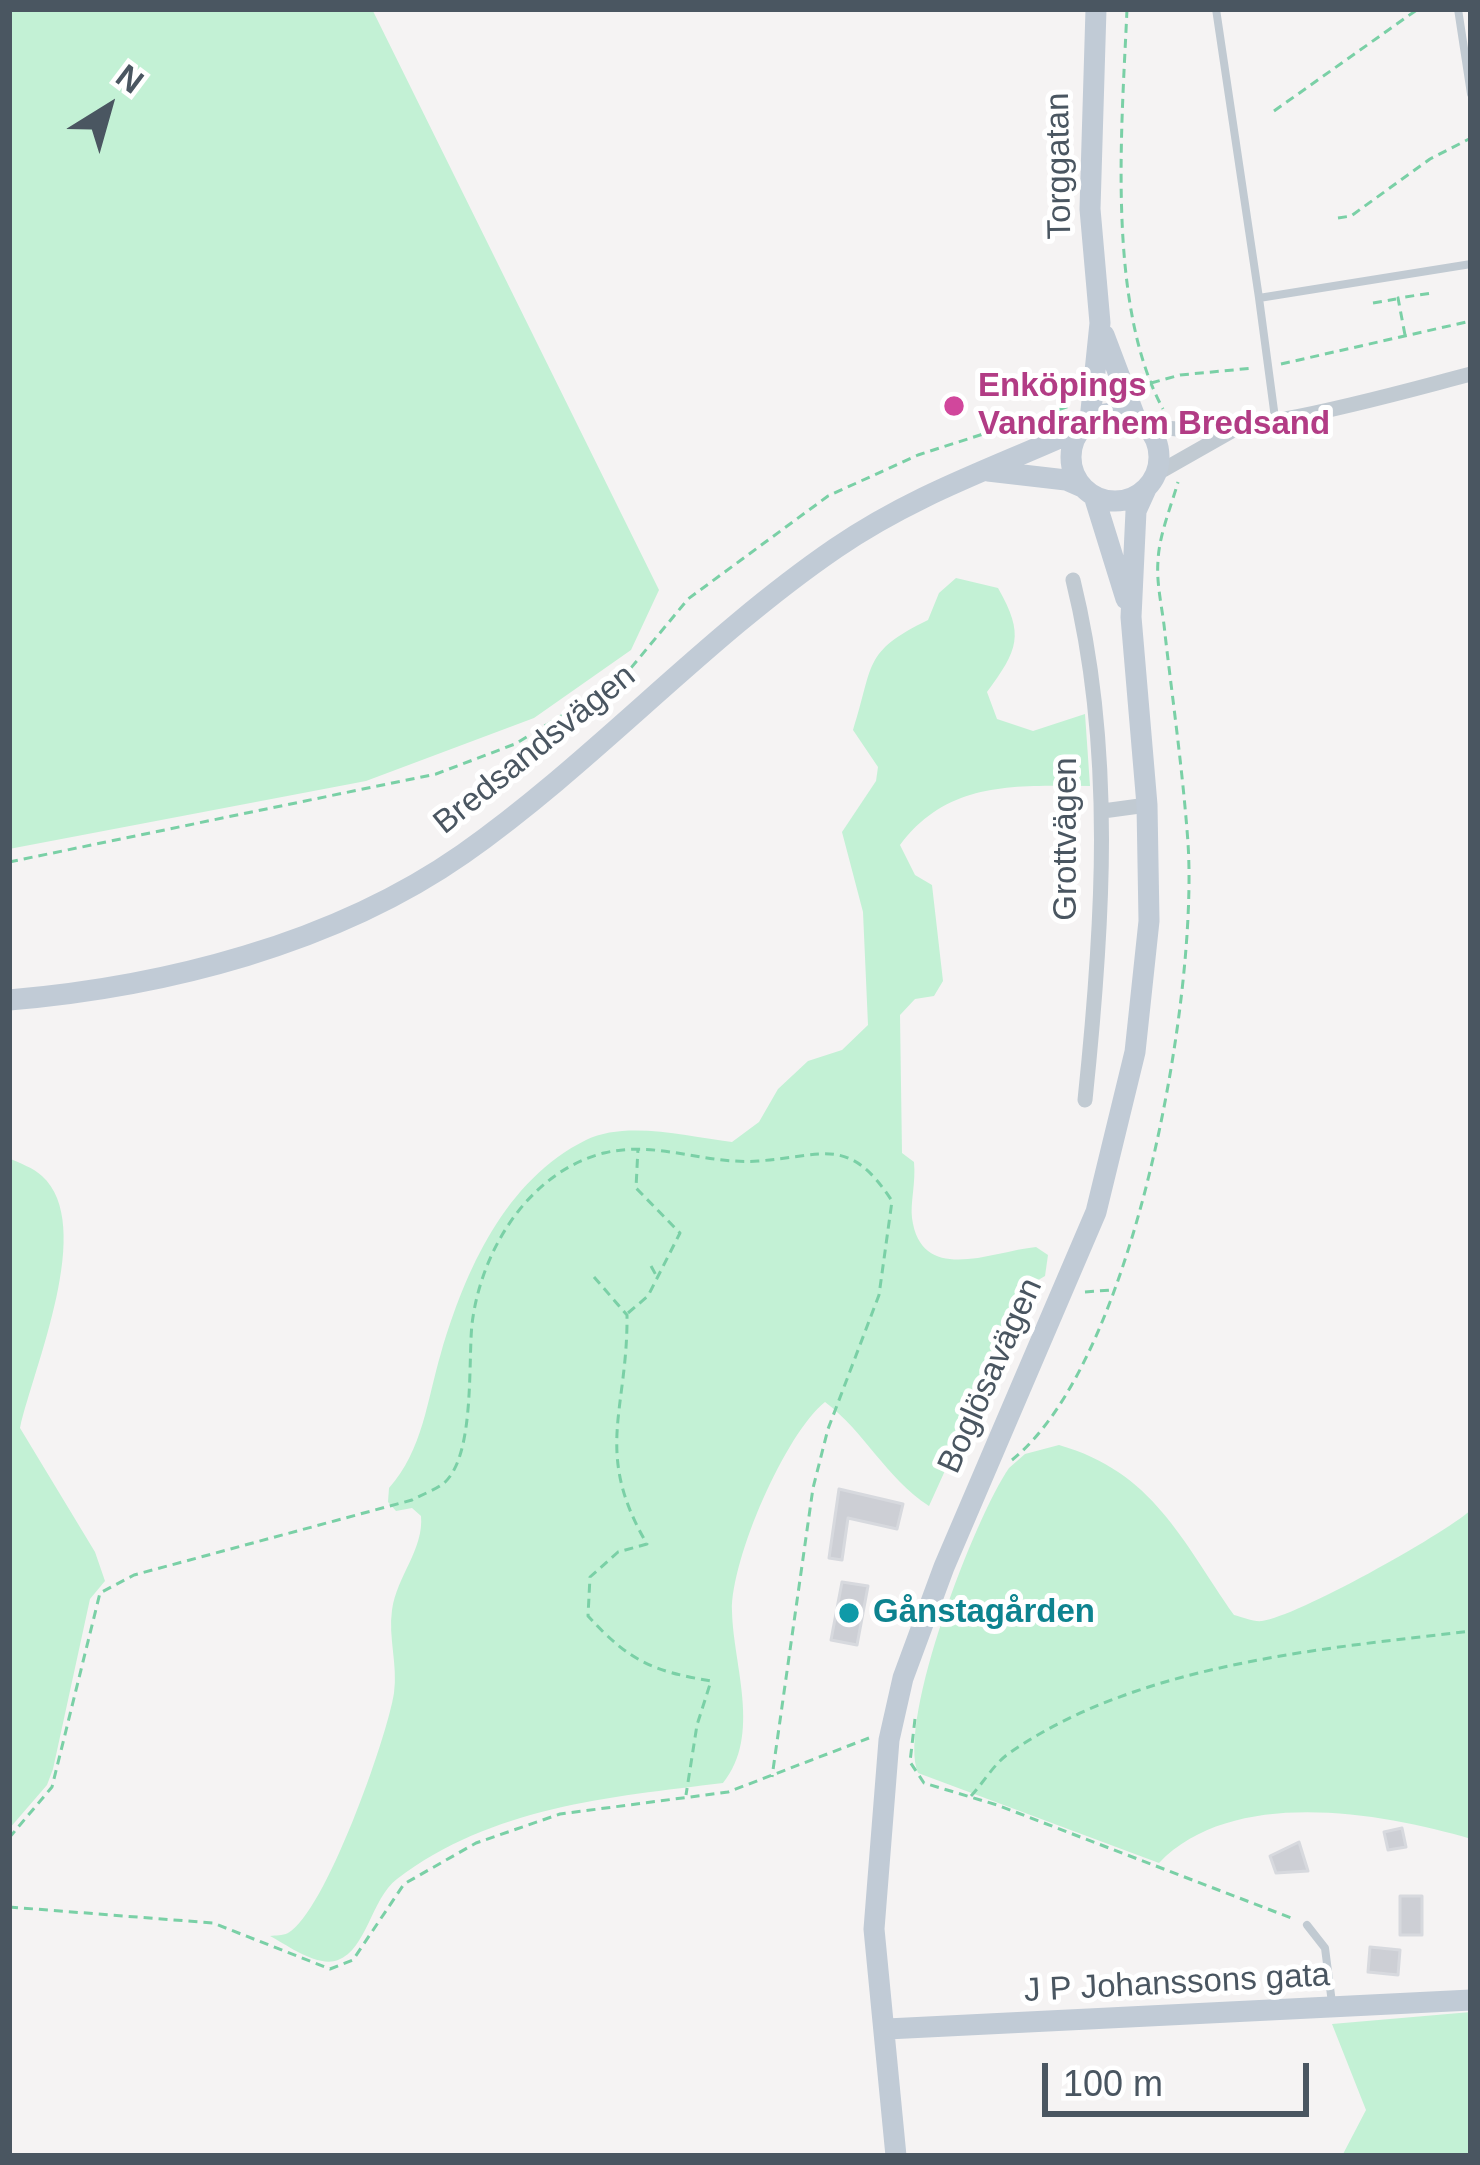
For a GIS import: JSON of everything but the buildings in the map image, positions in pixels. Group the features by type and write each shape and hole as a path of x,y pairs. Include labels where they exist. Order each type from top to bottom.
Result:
{"street":[{"name":"Torggatan","path":"1088,492 1070,454 1096,394 1100,323 1090,209 1096,9"},
{"name":"Torggatan","path":"1100,323 1124,390 1159,446 1151,482"},
{"path":"1085,424 1111,412 1172,430 1245,423 1471,374"},
{"path":"987,471 1066,480 1120,501 1245,423"},
{"name":"Bredsandsvägen","path":"9,1000 62,996 227,961 392,897 512,818 771,596 834,550 919,495 987,471 1085,424"},
{"name":"Boglösavägen","path":"896,2156 874,1929 889,1740 903,1678 944,1567 1096,1212 1136,1052 1148,921 1147,805 1131,616 1136,511 1151,482"},
{"name":"Boglösavägen","path":"1088,492 1131,616"},
{"name":"Grottvägen","path":"1073,580 1087,637 1103,812 1085,1100"},
{"path":"1103,812 1147,805"},
{"name":"J P Johanssons gata","path":"886,2029 1471,2000"}],"lane":[{"path":"1458,9 1471,94"},
{"path":"1216,10 1275,418"},
{"path":"1259,298 1471,264"},
{"path":"1306,1924 1325,1948 1333,2010"}],"path":[{"path":"1127,9 1126,235 1130,295 1149,384"},
{"path":"1274,111 1418,9"},
{"path":"1338,218 1351,216 1430,159 1471,138"},
{"path":"1373,304 1432,293"},
{"path":"1398,298 1406,337"},
{"path":"1124,390 1180,374 1267,367 1471,321"},
{"path":"9,862 436,774 515,744 621,680 688,599 828,496 918,454 1038,420 1096,394"},
{"path":"638,1147 636,1188 680,1233 658,1279 627,1315 615,1460 622,1502 647,1544 618,1552 590,1577 588,1616 622,1653 662,1672 711,1681 697,1725 687,1797"},
{"path":"9,1838 52,1787 100,1593 134,1575 412,1500 446,1482 460,1454 472,1320 486,1269 513,1214 551,1178 599,1154 638,1147 729,1163 849,1155 874,1173 892,1201 879,1295 828,1429 813,1488 772,1777"},
{"path":"651,1267 658,1279"},
{"path":"594,1276 627,1315"},
{"path":"1006,1464 1049,1427 1113,1290 1064,1294"},
{"path":"970,1797 1006,1755 1127,1693 1304,1651 1471,1630"},
{"path":"916,1712 910,1762 914,1776 1306,1924"},
{"path":"9,1907 213,1923 330,1970 353,1960 404,1884 476,1843 560,1814 728,1792 861,1737 889,1740"}],"green space":[{"path":"9,9 372,9 659,590 631,650 534,718 366,781 9,849"},
{"path":"956,578 998,588 1012,618 1011,653 987,692 997,719 1033,731 1085,714 1090,786 1010,788 962,798 940,808 900,845 915,875 932,885 943,981 934,996 915,999 900,1015 902,1153 914,1162 912,1218 918,1239 929,1252 961,1260 1036,1247 1048,1255 1045,1276 1030,1285 929,1506 825,1402 793,1441 750,1530 734,1588 743,1722 735,1764 723,1783 553,1809 472,1836 397,1879 348,1954 330,1962 303,1954 270,1936 288,1933 319,1893 380,1747 394,1693 392,1610 421,1528 421,1516 412,1508 396,1511 388,1502 389,1488 417,1441 451,1322 476,1260 511,1203 557,1157 586,1140 620,1131 732,1142 759,1122 778,1089 808,1061 842,1050 868,1025 863,912 842,832 876,781 878,767 853,730 881,652 928,620 939,593"},
{"path":"9,1158 42,1176 57,1198 63,1227 56,1297 20,1428 95,1552 105,1581 90,1599 47,1785 9,1829"},
{"path":"1059,1445 1119,1472 1142,1491 1180,1535 1234,1615 1255,1621 1280,1616 1336,1591 1471,1510 1471,1839 1351,1815 1266,1815 1226,1823 1190,1839 1159,1863 918,1773 914,1746 929,1666 977,1529 1009,1468 1025,1454"},
{"path":"1471,2012 1471,2156 1342,2156 1366,2110 1332,2024"}],"place":[{"name":"Enköpings Vandrarhem Bredsand","path":"954,406"},
{"name":"Gånstagården","path":"849,1613"}]}
